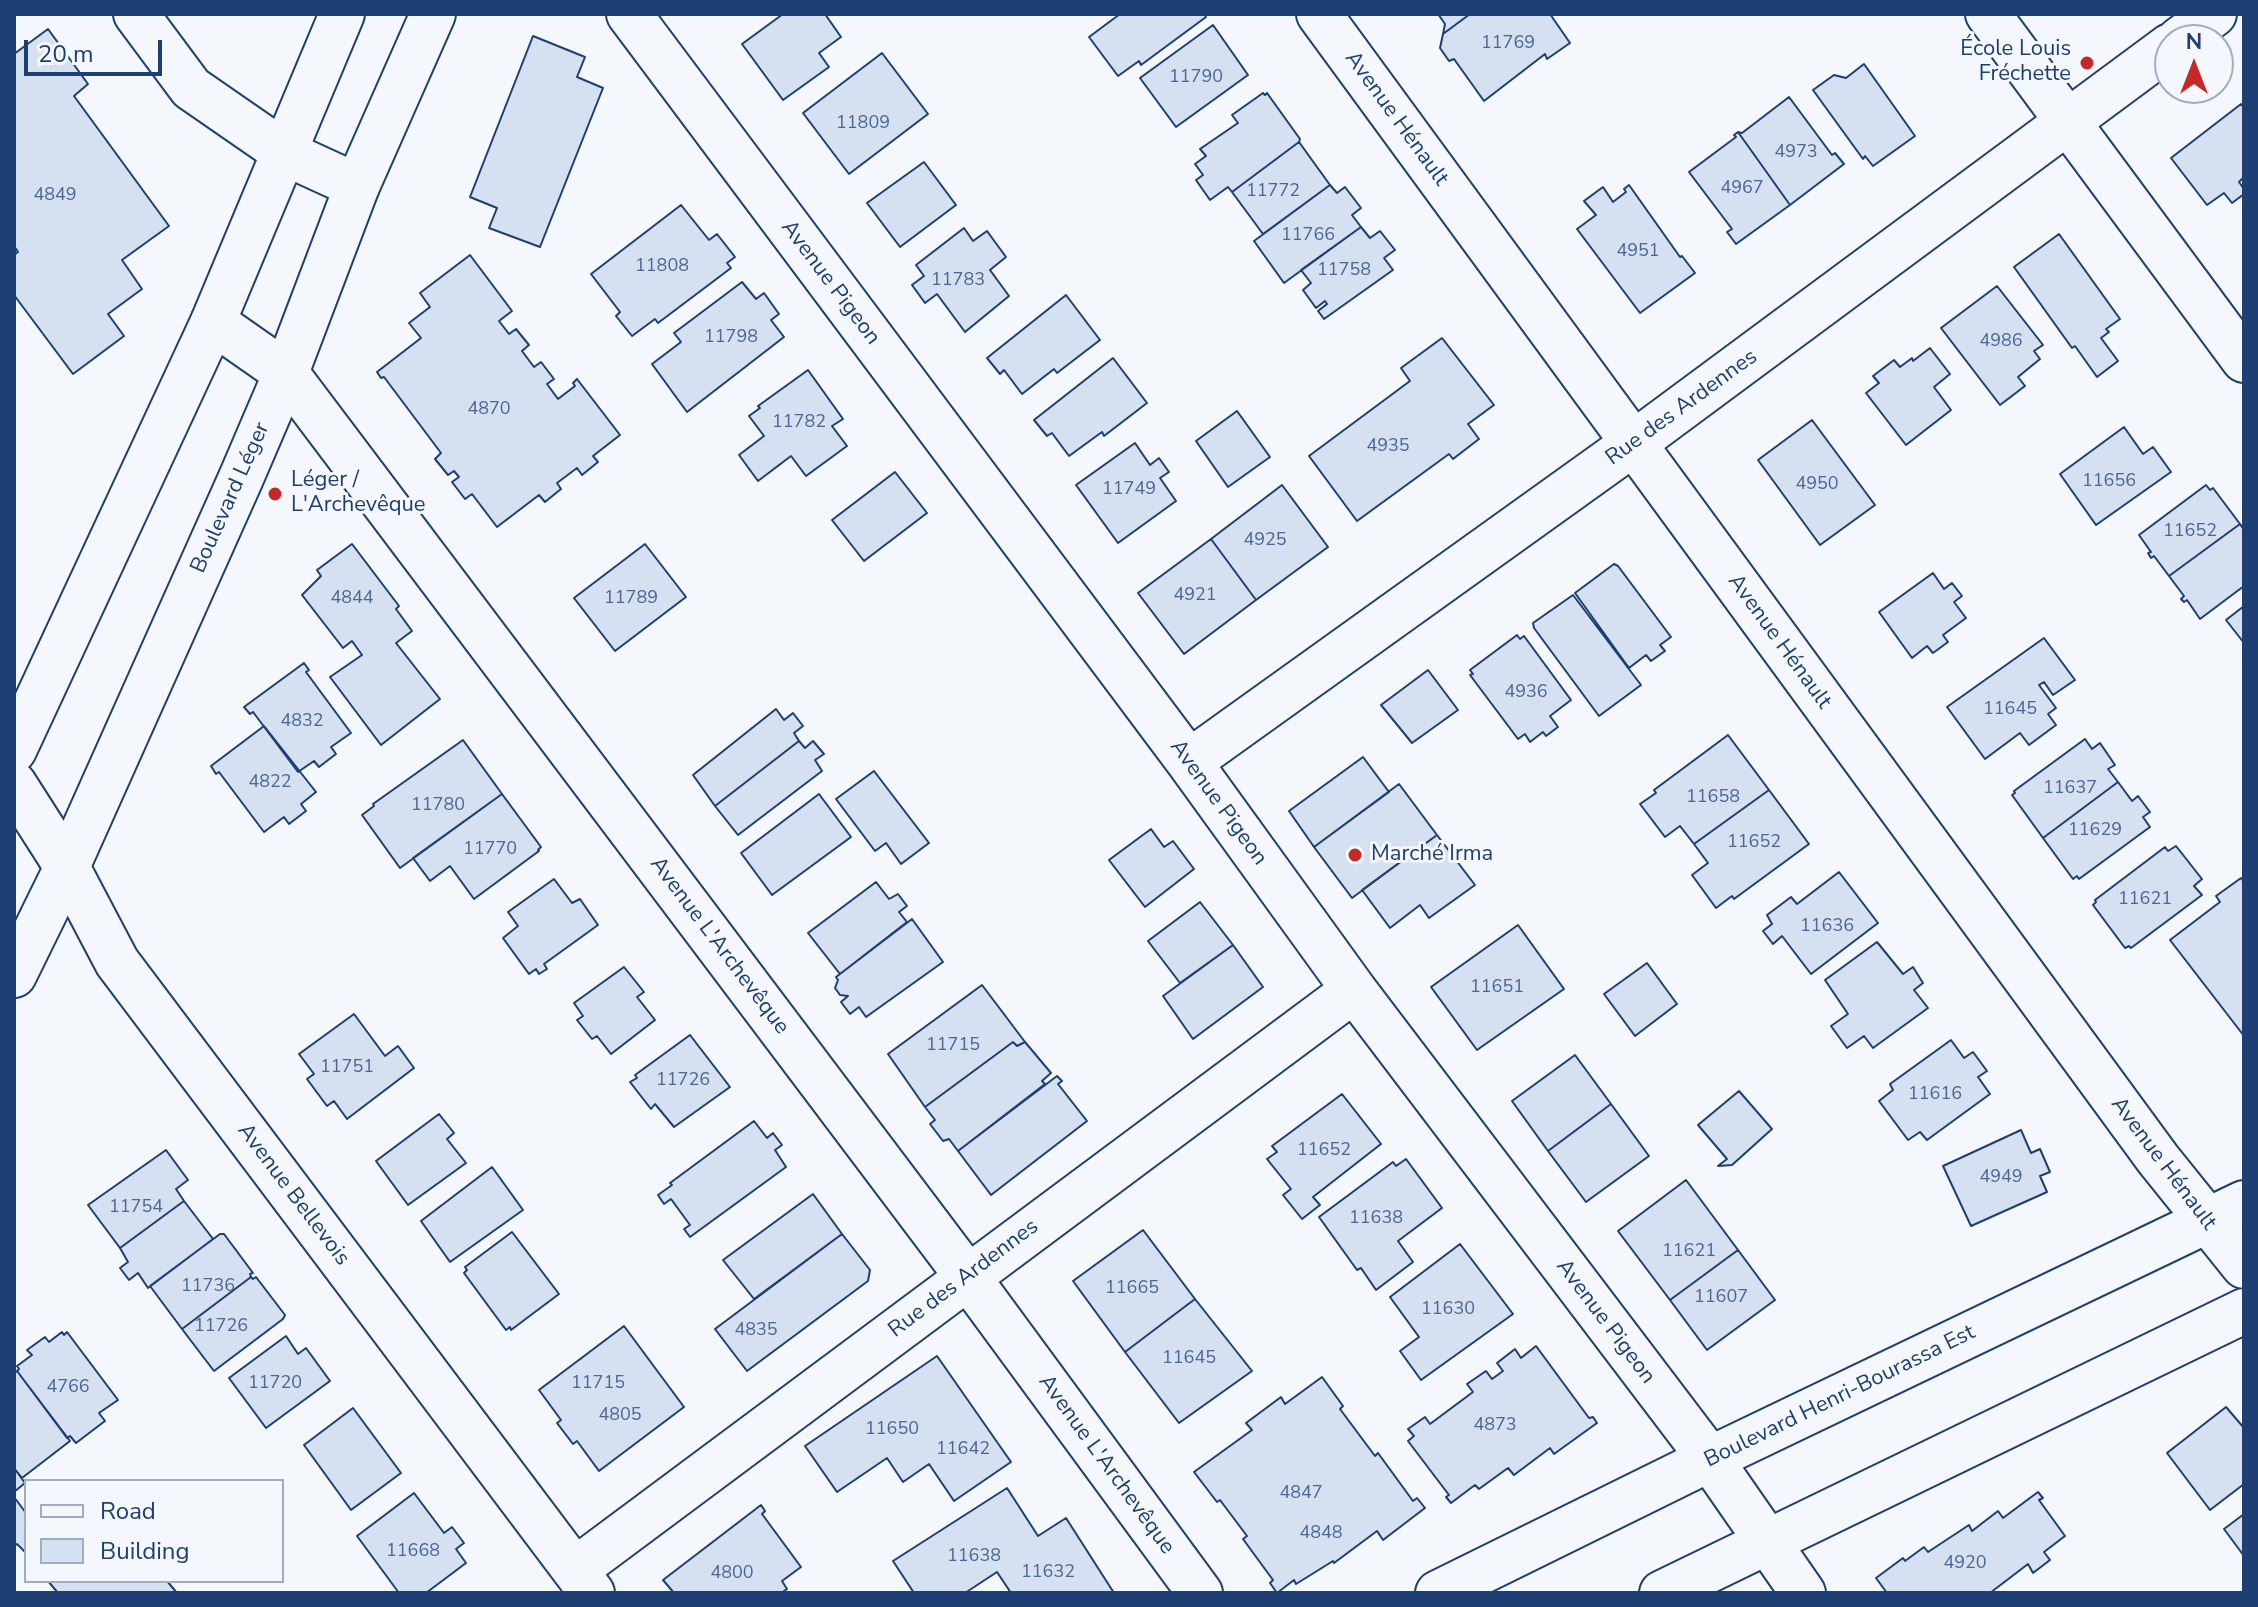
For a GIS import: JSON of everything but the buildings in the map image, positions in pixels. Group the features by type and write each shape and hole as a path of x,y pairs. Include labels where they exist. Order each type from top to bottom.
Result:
{"street":[{"path":"136,14 191,88 285,153 357,186"},
{"path":"14,750 213,322 342,14"},
{"name":"Boulevard Léger","path":"14,975 67,867 286,373 357,186 433,14"},
{"name":"Avenue Pigeon","path":"629,14 1189,762 1354,990 1710,1459 1803,1593"},
{"name":"Avenue Hénault","path":"1319,14 2158,1159 2225,1212 2244,1266"},
{"path":"1988,14 2244,360"},
{"name":"Rue des Ardennes","path":"1189,762 1634,443 2154,58"},
{"name":"Avenue L'Archevêque","path":"213,322 286,373 967,1276 1200,1593"},
{"name":"Avenue Bellevois","path":"14,784 67,867 117,962 583,1581"},
{"name":"Rue des Ardennes","path":"583,1581 967,1276 1354,990"},
{"name":"Boulevard Henri-Bourassa Est","path":"1438,1593 2225,1212"},
{"path":"1662,1593 2244,1311"}],"place":[{"name":"École Louis Fréchette","path":"2087,63"},
{"name":"Léger / L'Archevêque","path":"275,494"},
{"name":"Marché Irma","path":"1355,855"}]}
